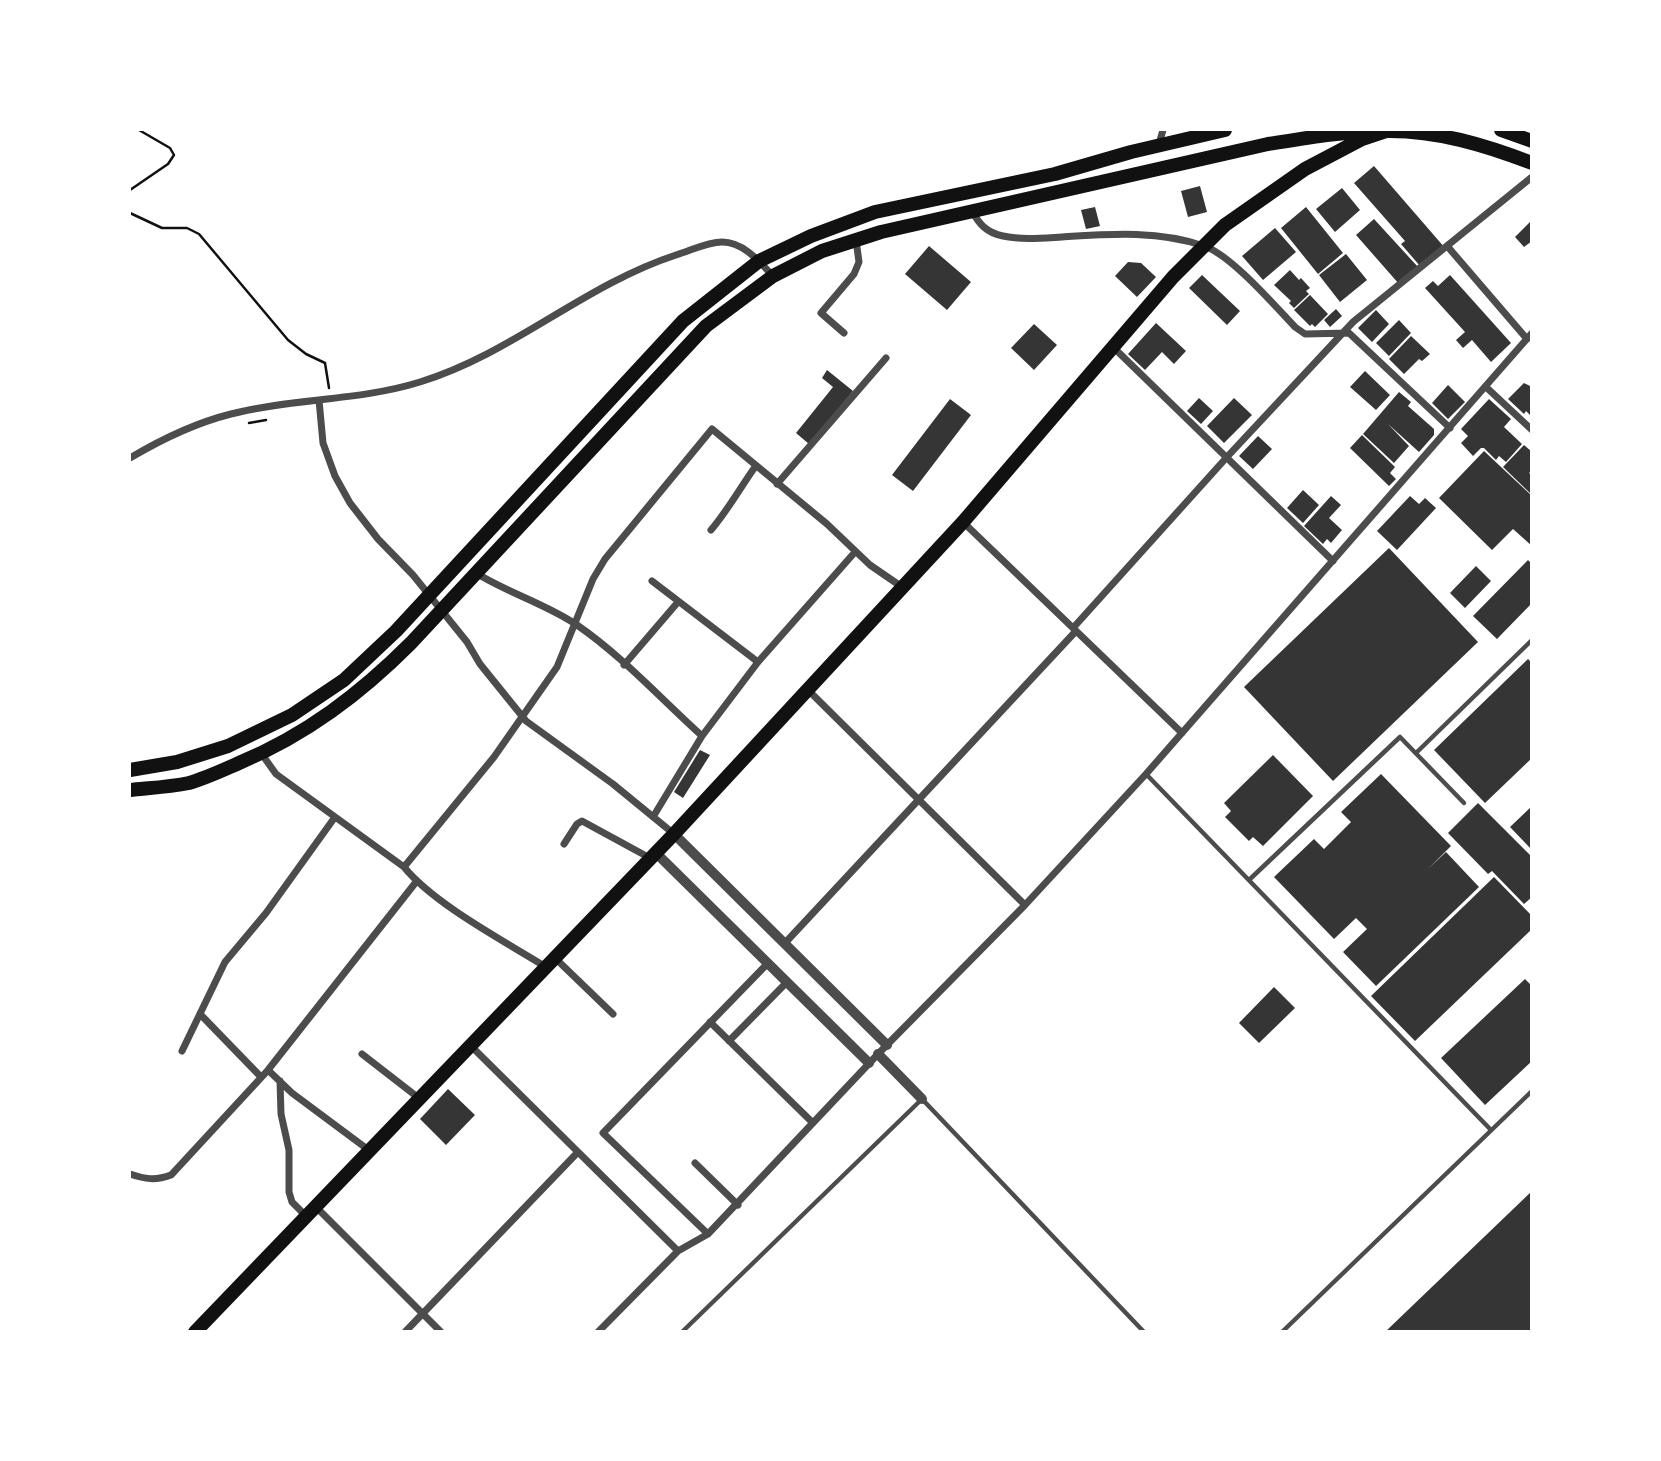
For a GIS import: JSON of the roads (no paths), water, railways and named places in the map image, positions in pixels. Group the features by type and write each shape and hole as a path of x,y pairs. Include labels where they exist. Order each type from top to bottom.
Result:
{"main road":[{"path":"130,769 177,762 228,746 292,715 344,680 396,631 683,321 759,261 811,236 875,212 1055,174 1225,130"},
{"path":"130,790 190,782 261,753 331,714 363,689 440,611 706,326 773,276 822,251 881,232 972,210 1268,144 1315,137 1388,130 1459,139 1531,163"},
{"path":"195,1332 674,834 808,690 963,522 1173,277 1243,210 1335,152 1388,130"},
{"path":"1501,130 1531,141"}],"street":[{"path":"1159,145 1163,130"},
{"path":"785,943 919,800 1227,457 1343,333 1531,177"},
{"path":"972,210 979,224 1002,236 1022,238 1130,234 1179,238 1205,246 1223,255 1295,327 1306,334 1349,333 1450,428"},
{"path":"844,333 821,313 854,274 859,262 856,240"},
{"path":"130,458 162,439 231,414 377,392 420,382 511,343 607,284 656,262 704,246 720,242 737,244 773,276"},
{"path":"598,1332 678,1251 708,1234 738,1205 869,1063 1025,905 1146,774 1529,336 1448,247"},
{"path":"1114,347 1333,561"},
{"path":"777,484 886,358"},
{"path":"1486,387 1531,430"},
{"path":"319,400 323,443 345,494 378,539 413,575 467,642 480,664 522,716 674,834 887,1045"},
{"path":"404,867 494,757 557,667 593,579 605,559 712,429 827,524 870,565 903,587"},
{"path":"711,530 730,508 736,494 755,467"},
{"path":"963,522 1182,733"},
{"path":"653,817 702,736 758,662 855,552"},
{"path":"476,573 576,624 702,736"},
{"path":"652,582 758,662"},
{"path":"624,665 678,602"},
{"path":"808,690 1025,905"},
{"path":"261,753 276,774 404,867 416,882 483,928 551,962 613,1014"},
{"path":"182,1051 225,962 266,913 335,817"},
{"path":"564,844 582,821 653,855 869,1063"},
{"path":"130,1174 147,1180 171,1175 268,1070 416,882"},
{"path":"708,1234 603,1133 768,963"},
{"path":"730,1041 787,982"},
{"path":"200,1014 261,1077"},
{"path":"710,1023 813,1123"},
{"path":"471,1046 678,1251"},
{"path":"362,1054 420,1099"},
{"path":"878,1054 922,1099"},
{"path":"268,1070 292,1093 370,1151"},
{"path":"279,1081 281,1114 289,1150 289,1192 292,1202 311,1212 441,1332"},
{"path":"405,1332 578,1152"},
{"path":"695,1163 738,1205"}],"lane":[{"path":"1416,753 1531,640"},
{"path":"1249,880 1400,737 1464,803"},
{"path":"1146,774 1491,1130"},
{"path":"1282,1332 1531,1091"},
{"path":"682,1332 922,1099 1144,1332"}]}
